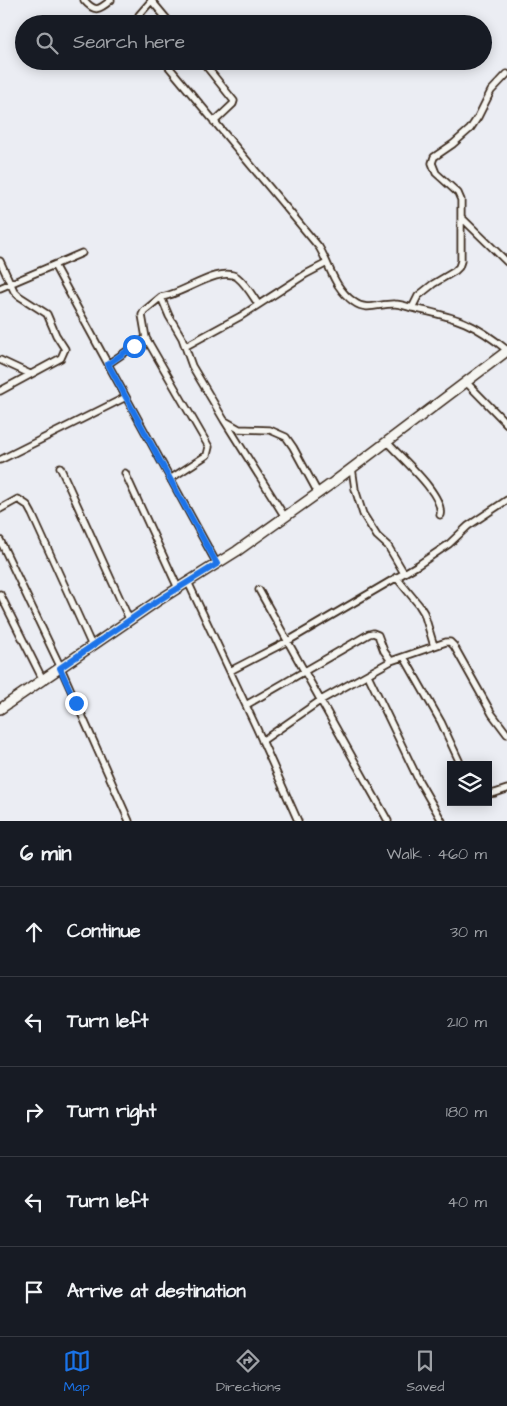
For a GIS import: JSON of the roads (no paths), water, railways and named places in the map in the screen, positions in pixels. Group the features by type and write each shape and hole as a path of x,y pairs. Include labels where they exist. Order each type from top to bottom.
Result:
{"main road":[{"path":"0,709 285,517 507,350"}],"street":[{"path":"84,0 89,7 96,9 111,0"},
{"path":"138,15 152,0 164,15"},
{"path":"171,70 319,247 338,287 354,302 361,306 373,308 396,304 448,315 471,324 492,337 507,350"},
{"path":"209,70 234,101 234,104 214,122"},
{"path":"412,308 418,296 433,284 456,271 461,261 461,200 458,192 436,173 432,163 434,157 475,123 491,91 507,74"},
{"path":"461,217 507,262"},
{"path":"0,288 82,253"},
{"path":"0,261 10,284 19,296 47,314 56,335 65,349 61,358 0,391"},
{"path":"186,346 320,265 327,263"},
{"path":"54,265 217,564"},
{"path":"170,479 207,455 208,447 146,338 142,315 144,311 161,297 181,292 220,274 235,275 242,281 258,304"},
{"path":"161,297 169,316 186,346 186,354 192,366 285,517"},
{"path":"108,364 146,338"},
{"path":"0,360 5,364 30,374"},
{"path":"466,382 507,424"},
{"path":"0,460 126,396"},
{"path":"224,420 239,429 270,430 286,437 318,493"},
{"path":"386,442 431,490 441,509 440,515"},
{"path":"60,467 130,621"},
{"path":"352,468 355,489 363,514 377,536 388,546 404,573"},
{"path":"125,473 178,588"},
{"path":"0,509 18,499 27,505 42,533 92,646"},
{"path":"230,672 288,641 396,578 449,544 468,526 507,500"},
{"path":"0,540 129,821"},
{"path":"396,578 419,605 424,614 434,646"},
{"path":"188,582 298,821"},
{"path":"259,590 388,821"},
{"path":"0,594 42,680"},
{"path":"246,705 373,633 378,635 384,651 392,661"},
{"path":"262,741 321,700 392,661 446,642 450,642 454,646 499,724 507,734"},
{"path":"404,657 441,722 459,761"},
{"path":"368,675 415,773 442,821"},
{"path":"499,724 507,720"},
{"path":"492,793 507,789"}]}
